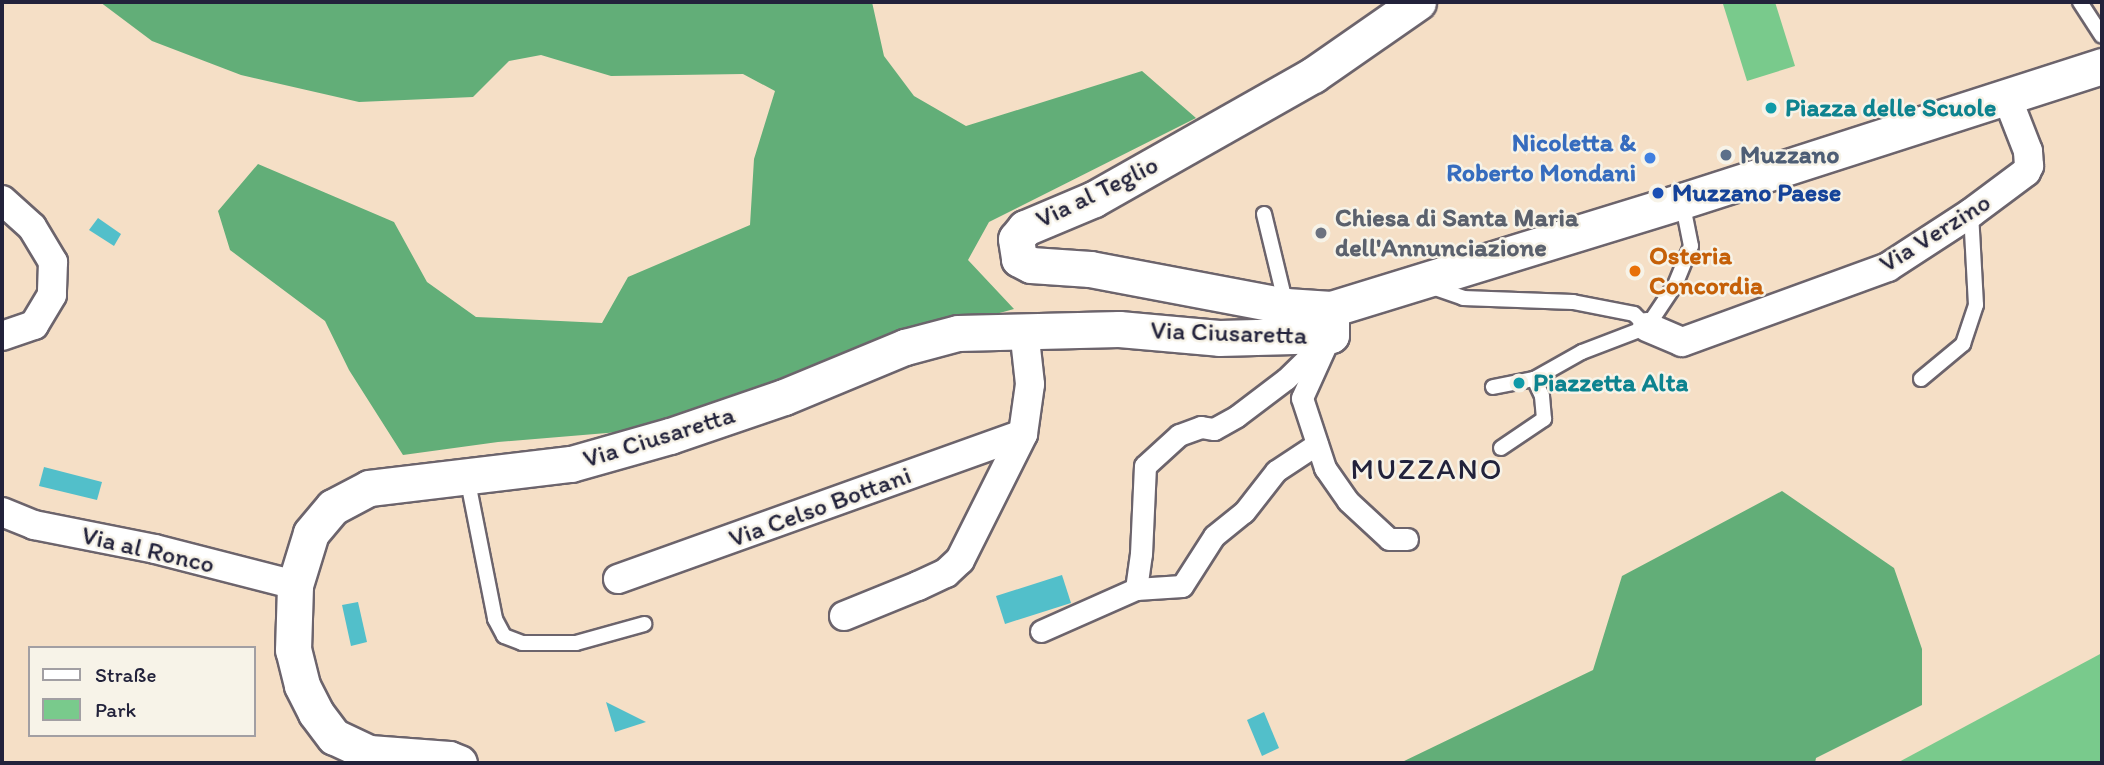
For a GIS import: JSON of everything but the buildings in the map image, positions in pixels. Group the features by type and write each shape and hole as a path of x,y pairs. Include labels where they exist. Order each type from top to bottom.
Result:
{"street":[{"name":"Via al Teglio","path":"1418,2 1313,75 1094,199 1037,221 1019,233 1016,239 1019,259 1031,265 1090,269 1286,306 1331,322 1409,287 2102,66"},
{"name":"Via Verzino","path":"1647,327 1682,342 1888,267 2020,178 2029,166 2028,151 2007,97"},
{"path":"2,200 32,227 53,262 52,295 34,325 2,336"},
{"path":"1331,322 1302,398 1325,468 1348,501 1389,539 1407,539"},
{"path":"1136,589 1141,554 1144,467 1180,435 1201,427 1214,429 1237,416 1286,379 1331,322"},
{"name":"Via Ciusaretta","path":"459,763 369,752 334,737 316,713 302,685 293,650 295,585 311,533 333,508 369,488 571,464 670,436 785,397 905,347 958,333 1119,329 1219,338 1331,322"},
{"path":"844,616 946,573 960,560 1023,434 1030,384 1024,330"},
{"name":"Via Celso Bottani","path":"618,579 1023,434"},
{"path":"1041,631 1136,589 1182,586 1214,536 1244,512 1276,471 1317,444"},
{"name":"Via al Ronco","path":"2,512 34,525 155,549 295,585"}],"lane":[{"path":"2081,2 2102,36"},
{"path":"1493,387 1534,379 1582,352 1647,327 1675,285 1691,246 1682,201"},
{"path":"1921,379 1963,344 1976,305 1971,213"},
{"path":"1264,214 1286,306"},
{"path":"1409,287 1463,298 1573,302 1634,314 1647,327"},
{"path":"1501,448 1544,419 1542,396 1534,379"},
{"path":"467,477 495,619 504,636 522,643 576,643 644,624"}],"green space":[{"path":"100,2 872,2 884,56 914,96 966,126 1142,71 1196,118 989,222 968,260 1014,309 956,325 655,429 498,442 403,455 349,370 325,321 230,250 218,211 258,164 394,222 427,282 476,317 602,323 628,277 750,225 754,159 775,91 743,74 611,76 541,55 509,61 473,97 359,102 241,75 152,41"},
{"path":"1775,2 1795,66 1747,81 1723,4"},
{"path":"1782,491 1894,568 1922,649 1922,705 1816,758 1815,763 1400,763 1593,670 1622,576"},
{"path":"2102,653 2102,763 1897,763"}],"water":[{"path":"98,218 121,234 114,246 89,230"},
{"path":"44,467 102,482 97,500 39,486"},
{"path":"1062,575 1071,603 1005,624 996,596"},
{"path":"358,602 367,642 351,646 342,605"},
{"path":"606,702 646,722 615,732"},
{"path":"1264,712 1279,748 1262,756 1247,720"}],"place":[{"name":"Piazza delle Scuole","path":"1771,108"},
{"name":"Muzzano","path":"1726,155"},
{"name":"Nicoletta & Roberto Mondani","path":"1650,158"},
{"name":"Muzzano Paese","path":"1658,193"},
{"name":"Chiesa di Santa Maria dell'Annunciazione","path":"1321,233"},
{"name":"Osteria Concordia","path":"1635,271"},
{"name":"Piazzetta Alta","path":"1519,383"}],"district":[{"name":"MUZZANO","path":"1427,469"}]}
